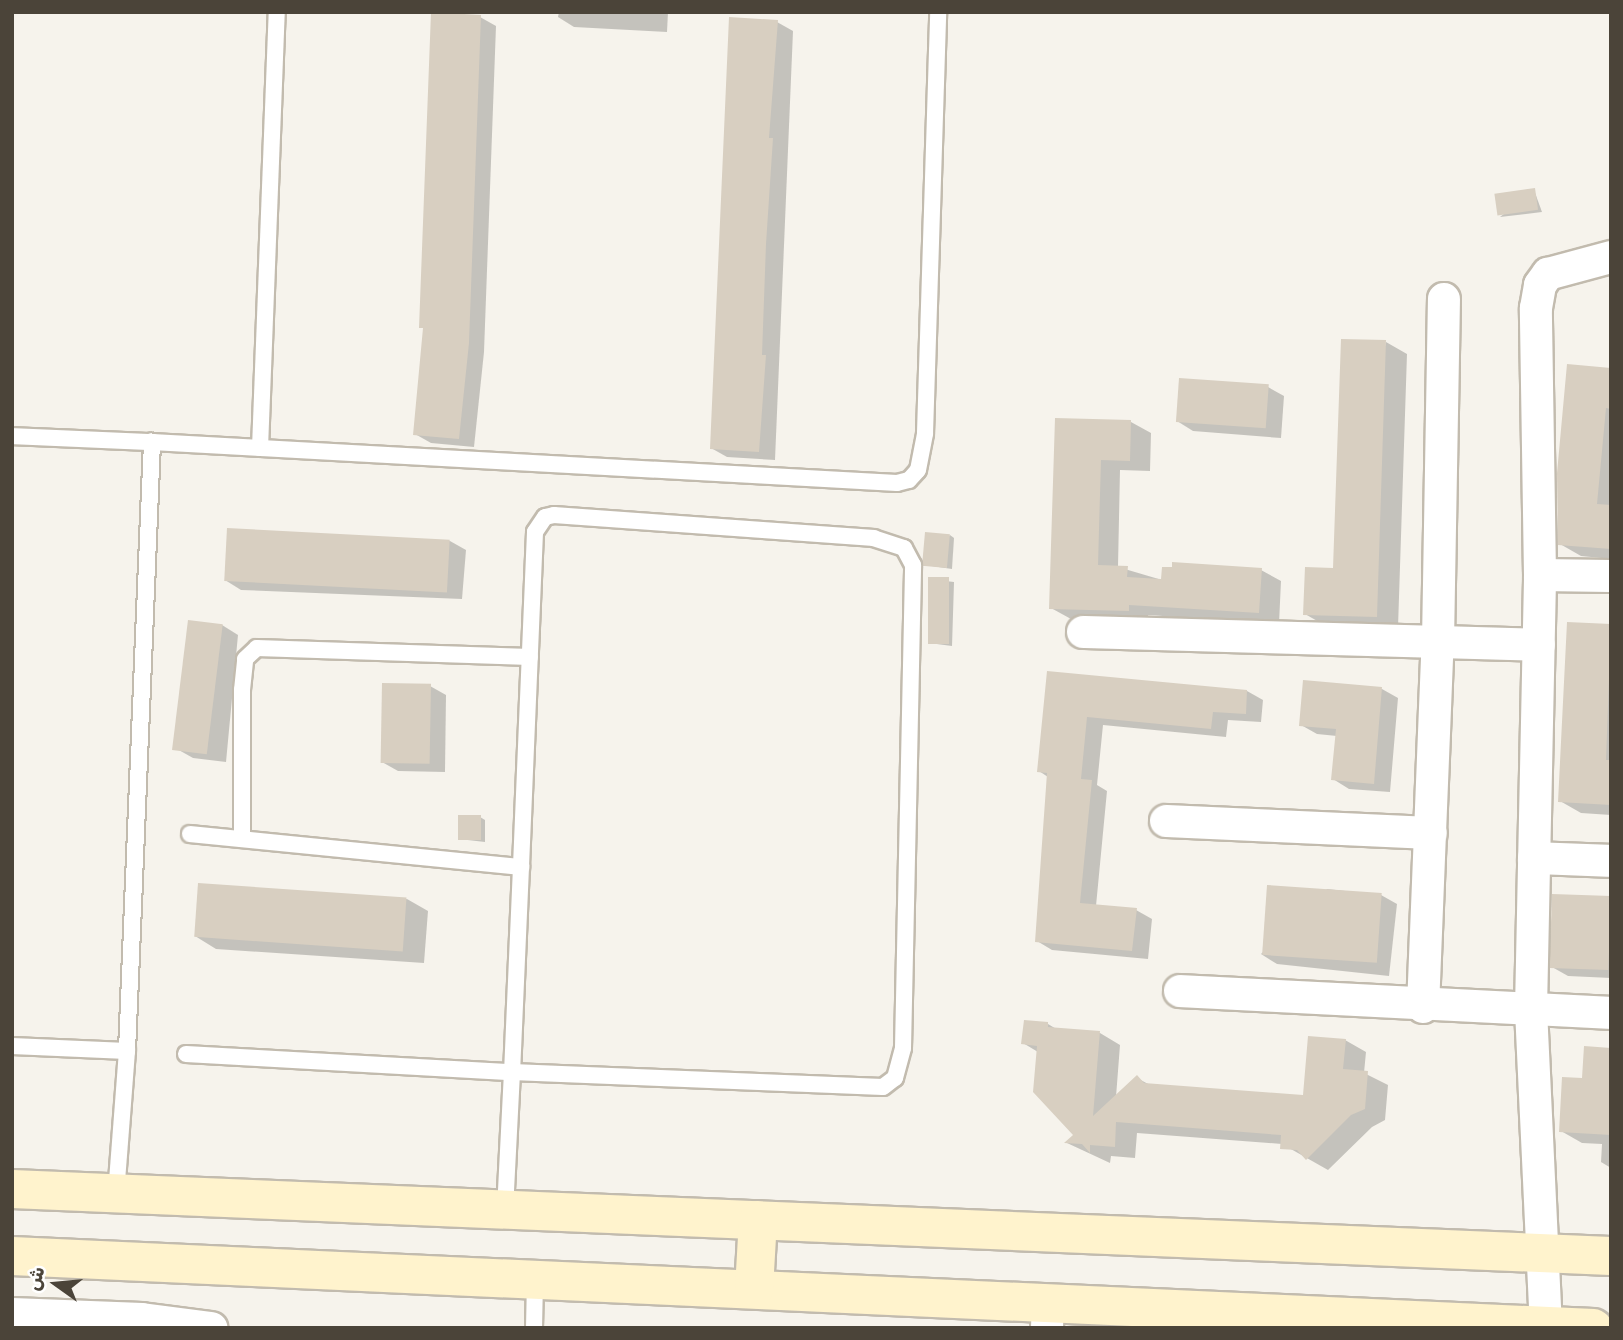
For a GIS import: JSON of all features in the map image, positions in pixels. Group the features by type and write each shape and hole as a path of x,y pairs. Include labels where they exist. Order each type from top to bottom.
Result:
{"street":[{"path":"1546,1327 1531,1009 1540,575 1536,307 1540,285 1548,274 1611,257"},
{"path":"1423,1007 1438,641 1444,299"},
{"path":"1540,575 1611,576"},
{"path":"1083,632 1539,645"},
{"path":"1166,821 1431,833"},
{"path":"1534,858 1611,861"},
{"path":"1180,991 1423,1007 1611,1013"},
{"path":"12,1189 1611,1256"},
{"path":"754,1289 758,1220"},
{"path":"12,1256 754,1289 1047,1315 1593,1328"},
{"path":"12,1314 142,1320 211,1328"}],"lane":[{"path":"260,448 277,12"},
{"path":"12,436 897,483 909,480 918,470 925,433 938,12"},
{"path":"116,1193 127,1051 152,442"},
{"path":"186,1054 512,1072 883,1087 895,1078 903,1048 913,565 904,548 874,538 554,515 545,517 535,531 512,1072 505,1209"},
{"path":"242,839 242,690 245,659 257,648 530,657"},
{"path":"190,834 521,867"},
{"path":"12,1046 127,1051"},
{"path":"534,1328 535,1281"}],"building":[{"path":"431,12 481,15 469,343 459,439 413,435 423,328 419,328"},
{"path":"729,17 778,20 769,138 773,138 762,355 766,355 759,452 710,449"},
{"path":"1535,188 1538,210 1497,215 1494,194"},
{"path":"1341,339 1386,340 1377,617 1303,615 1305,567 1333,568"},
{"path":"1567,364 1611,368 1611,409 1606,408 1597,504 1611,505 1611,549 1558,545 1557,473"},
{"path":"1179,378 1269,384 1266,428 1176,422"},
{"path":"1055,418 1131,420 1130,461 1101,460 1098,565 1128,566 1127,577 1161,579 1162,567 1172,567 1172,562 1262,568 1259,613 1129,605 1129,611 1049,609"},
{"path":"227,528 450,540 447,593 224,581"},
{"path":"925,532 950,534 947,568 922,566"},
{"path":"928,577 949,577 949,644 928,644"},
{"path":"188,620 223,624 207,754 172,750"},
{"path":"1567,622 1611,624 1606,760 1611,760 1611,805 1558,802"},
{"path":"1047,671 1247,690 1246,714 1213,712 1211,729 1087,717 1081,779 1092,780 1080,903 1137,908 1132,951 1035,942 1047,773 1037,772"},
{"path":"1303,680 1382,687 1374,784 1331,780 1336,729 1299,726"},
{"path":"382,683 431,684 430,764 381,763"},
{"path":"458,815 481,815 481,840 458,840"},
{"path":"198,883 406,898 403,951 194,937"},
{"path":"1267,885 1382,893 1377,963 1262,955"},
{"path":"1552,894 1611,896 1608,970 1549,968"},
{"path":"1024,1020 1048,1022 1048,1027 1100,1031 1093,1116 1137,1075 1144,1083 1303,1095 1308,1036 1346,1039 1343,1069 1368,1071 1365,1109 1351,1115 1306,1160 1297,1150 1280,1149 1281,1135 1116,1122 1115,1147 1090,1145 1090,1153 1082,1144 1064,1143 1073,1135 1033,1092 1037,1046 1021,1044"},
{"path":"1584,1046 1611,1048 1611,1135 1559,1132 1562,1077 1582,1078"}]}
